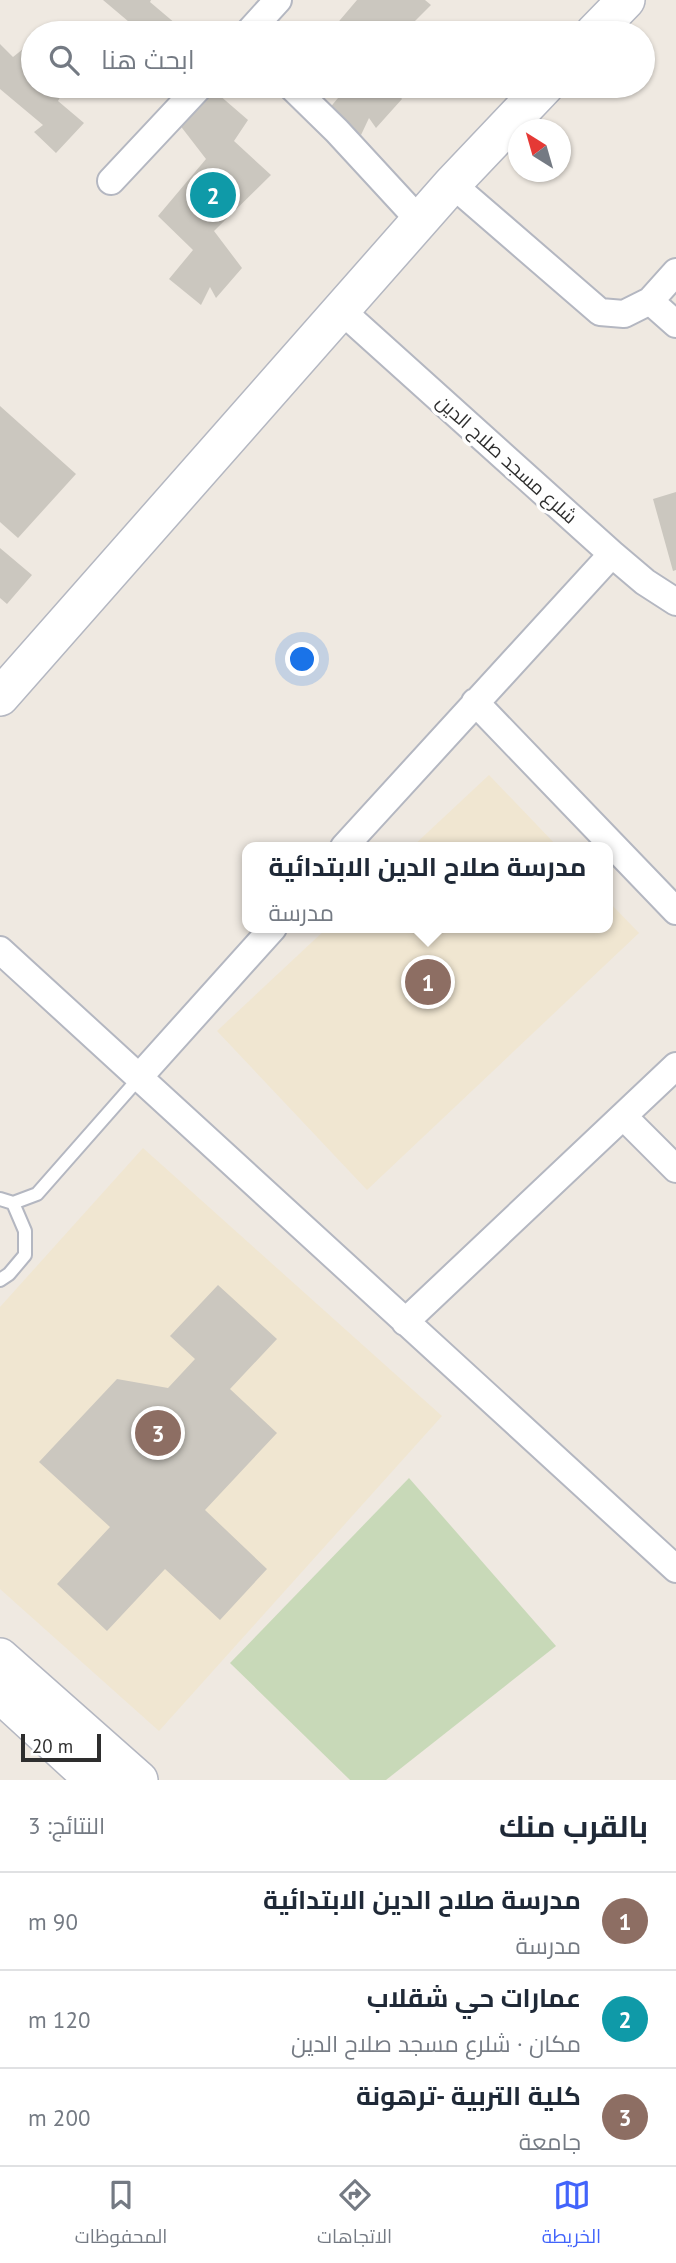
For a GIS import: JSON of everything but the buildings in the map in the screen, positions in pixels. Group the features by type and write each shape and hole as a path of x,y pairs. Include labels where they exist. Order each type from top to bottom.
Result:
{"street":[{"path":"259,21 278,0"},
{"path":"606,21 626,0"},
{"path":"111,181 189,98"},
{"path":"303,98 420,221"},
{"path":"0,697 452,184 534,98"},
{"path":"452,184 600,312 624,314 650,301 676,272"},
{"path":"650,301 676,324"},
{"name":"شلرع مسجد صلاح الدين","path":"342,311 612,554 645,582 676,602"},
{"path":"349,842 612,554"},
{"path":"475,702 610,842"},
{"path":"613,845 676,911"},
{"path":"140,1076 269,933"},
{"path":"0,950 676,1569"},
{"path":"405,1322 676,1066"},
{"path":"624,1117 676,1170"},
{"path":"0,1657 139,1780"},
{"path":"0,1694 94,1780"}],"lane":[{"path":"0,1199 13,1203 37,1194 140,1076"},
{"path":"0,1280 26,1255 24,1231 13,1203"}],"shaded area":[{"path":"489,775 553,842 417,842"},
{"path":"613,906 639,933 367,1190 217,1031 322,933 613,933"},
{"path":"143,1148 442,1416 159,1731 0,1589 0,1307"}],"green space":[{"path":"409,1478 556,1646 386,1780 350,1780 230,1663"}],"place":[{"name":"عمارات حي شقلاب","path":"213,195"},
{"name":"مدرسة صلاح الدين الابتدائية","path":"428,982"},
{"name":"كلية التربية -ترهونة","path":"158,1433"}]}
